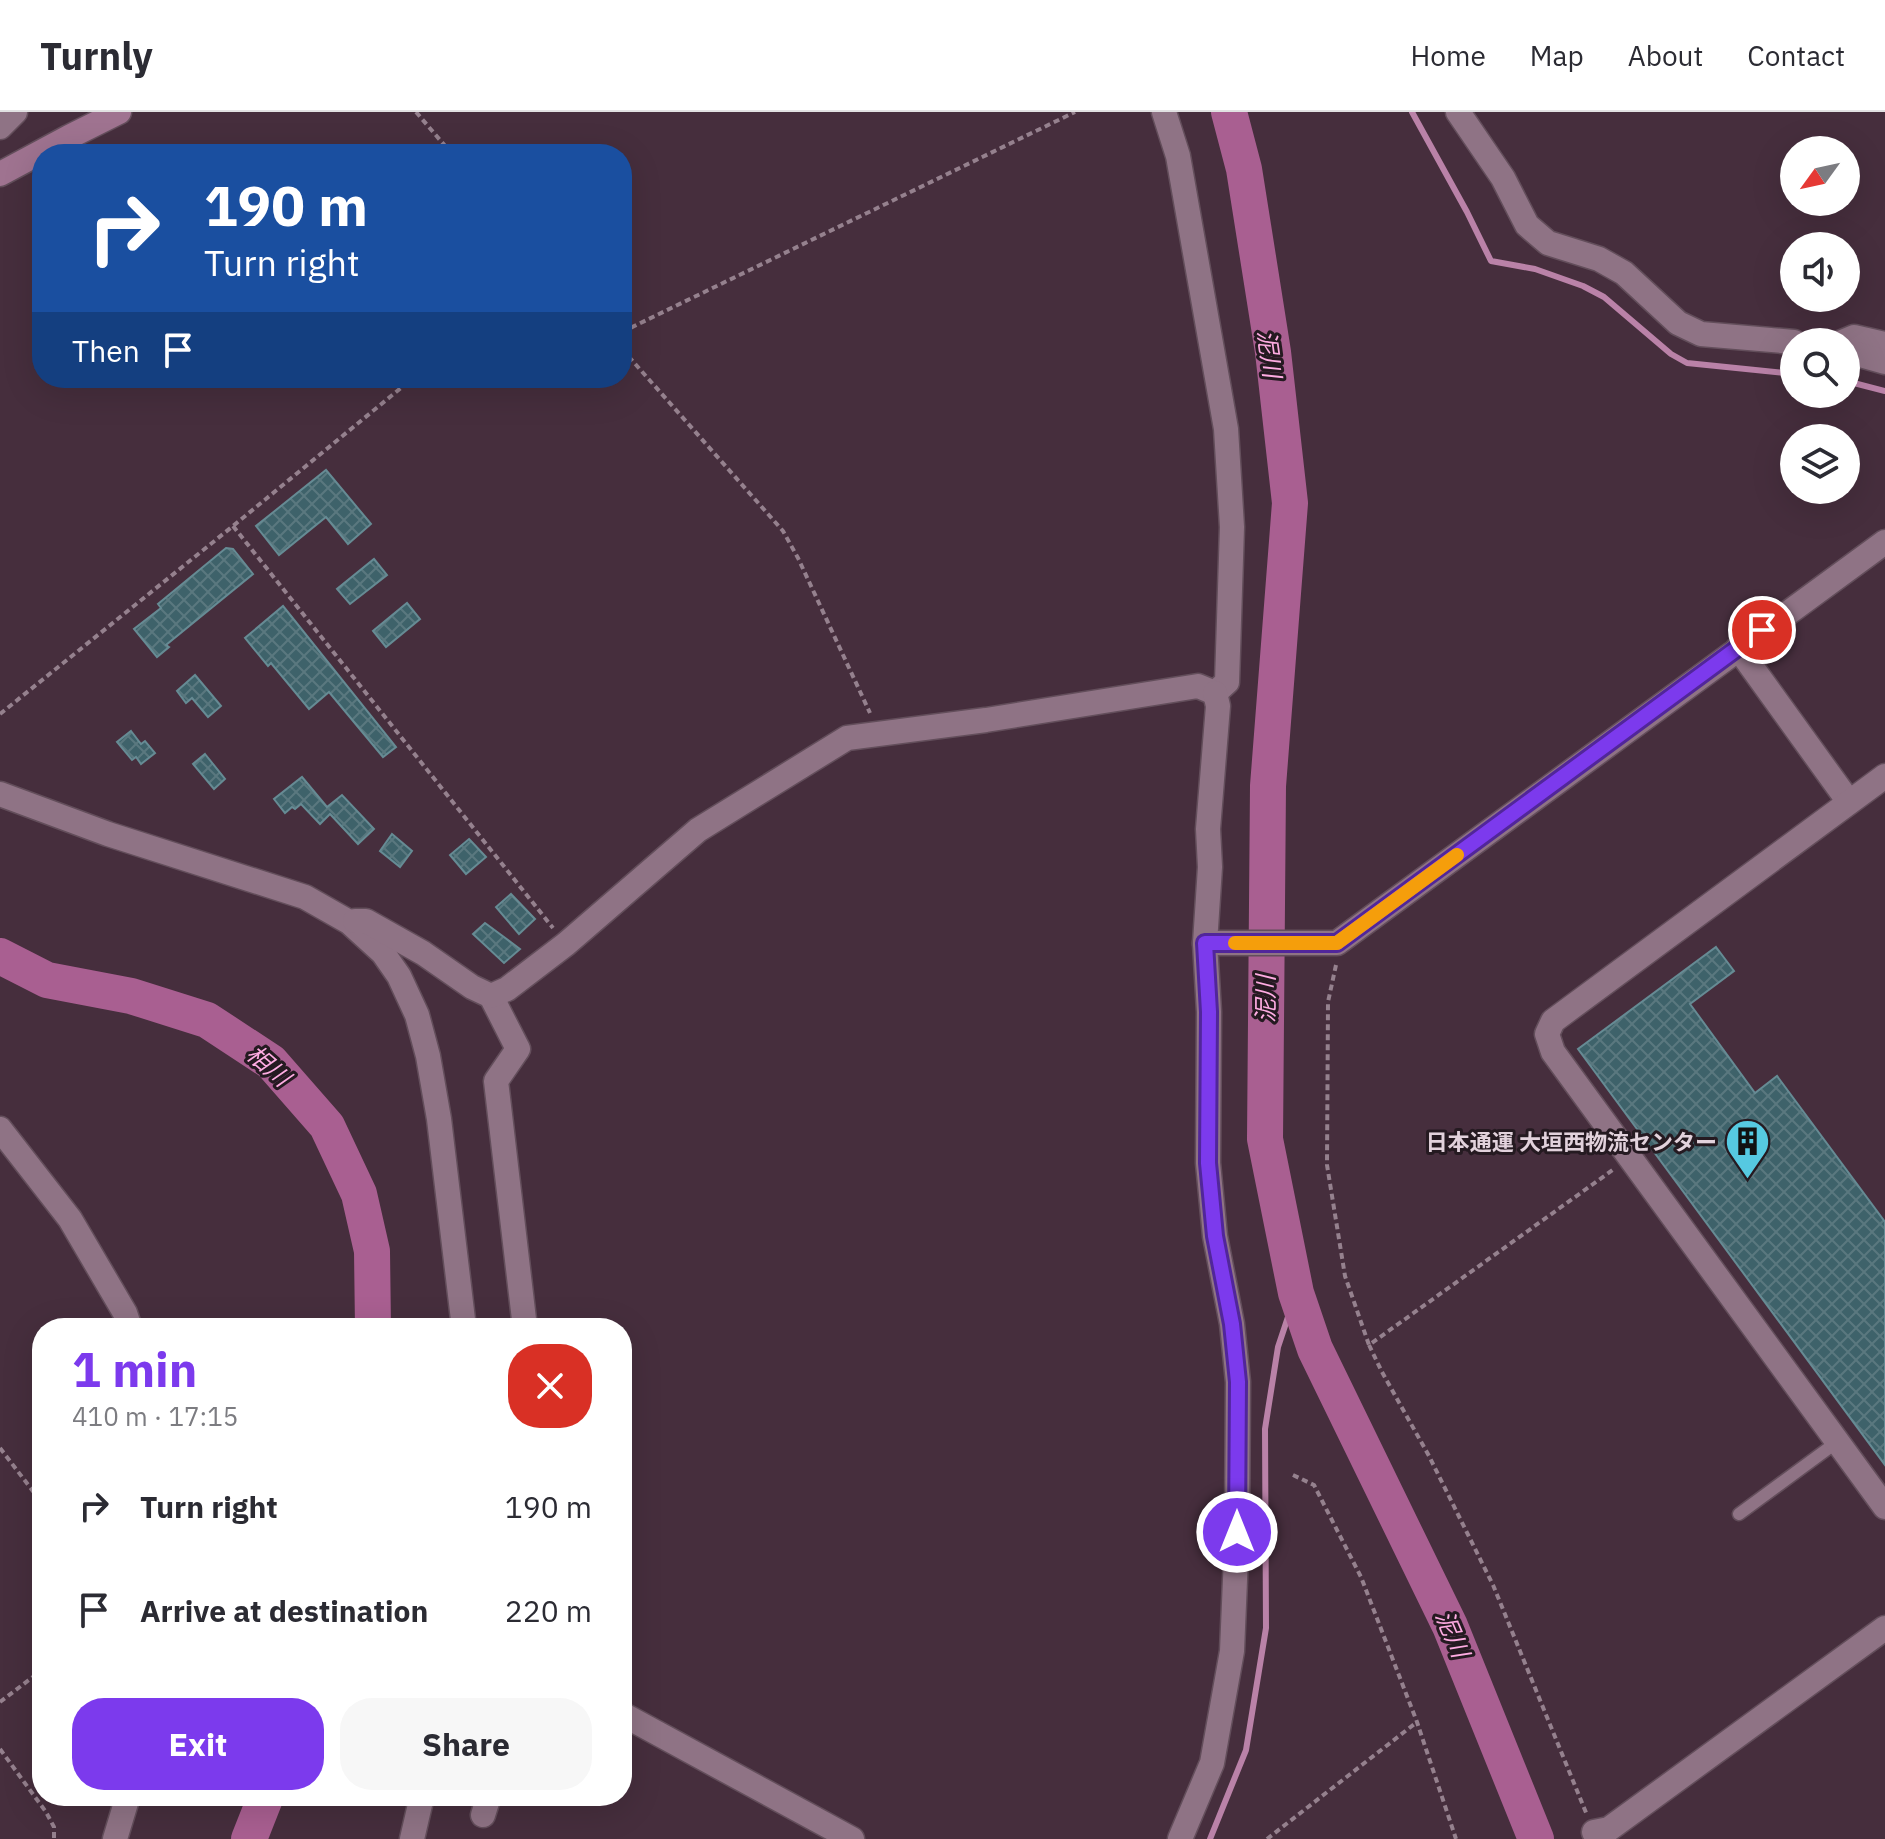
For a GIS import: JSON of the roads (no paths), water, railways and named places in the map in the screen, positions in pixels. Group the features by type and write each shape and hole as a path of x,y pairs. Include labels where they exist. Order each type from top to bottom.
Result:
{"main road":[{"path":"56,144 119,112"},
{"path":"0,174 32,157"}],"street":[{"path":"0,127 15,112"},
{"path":"1164,112 1178,156 1226,429 1232,527 1227,682 1215,693"},
{"path":"1458,112 1503,178 1527,225 1548,243 1599,259 1624,273 1678,323 1701,334 1780,341"},
{"path":"1860,338 1885,344"},
{"path":"1860,355 1885,362"},
{"path":"1212,943 1332,943 1885,542"},
{"path":"1738,648 1849,802"},
{"path":"491,996 507,989 566,944 698,830 847,738 986,720 1198,686 1215,693"},
{"path":"1180,1839 1212,1763 1232,1651 1237,1532 1238,1382 1232,1324 1215,1236 1208,1163 1212,943 1208,829 1218,706 1215,693"},
{"path":"1885,776 1553,1021 1547,1034 1553,1052 1885,1507"},
{"path":"0,794 108,834 305,897 349,922 383,953 399,976 417,1015 428,1056 439,1119 463,1318"},
{"path":"349,922 366,921 491,996 518,1049 496,1081 524,1318"},
{"path":"0,1129 70,1219 127,1318"},
{"path":"1594,1832 1609,1829 1885,1628"},
{"path":"632,1720 810,1829 852,1839"},
{"path":"115,1839 125,1806"},
{"path":"412,1839 420,1806"}],"lane":[{"path":"1739,1514 1837,1442"}],"waterway":[{"name":"泥川","path":"1229,112 1244,169 1273,352 1290,503 1268,786 1265,1139 1296,1293 1315,1349 1450,1626 1536,1839"},
{"path":"1412,112 1491,261 1535,269 1583,286 1604,297 1671,354 1687,363 1780,373"},
{"path":"1860,385 1885,391"},
{"name":"相川","path":"0,956 47,980 131,996 207,1020 271,1062 327,1126 359,1194 372,1251 373,1318"},
{"path":"1210,1839 1246,1750 1266,1628 1265,1429 1278,1347 1296,1293"},
{"name":"相川","path":"249,1839 262,1806"}],"place":[{"name":"日本通運 大垣西物流センター","path":"1748,1181"}]}
